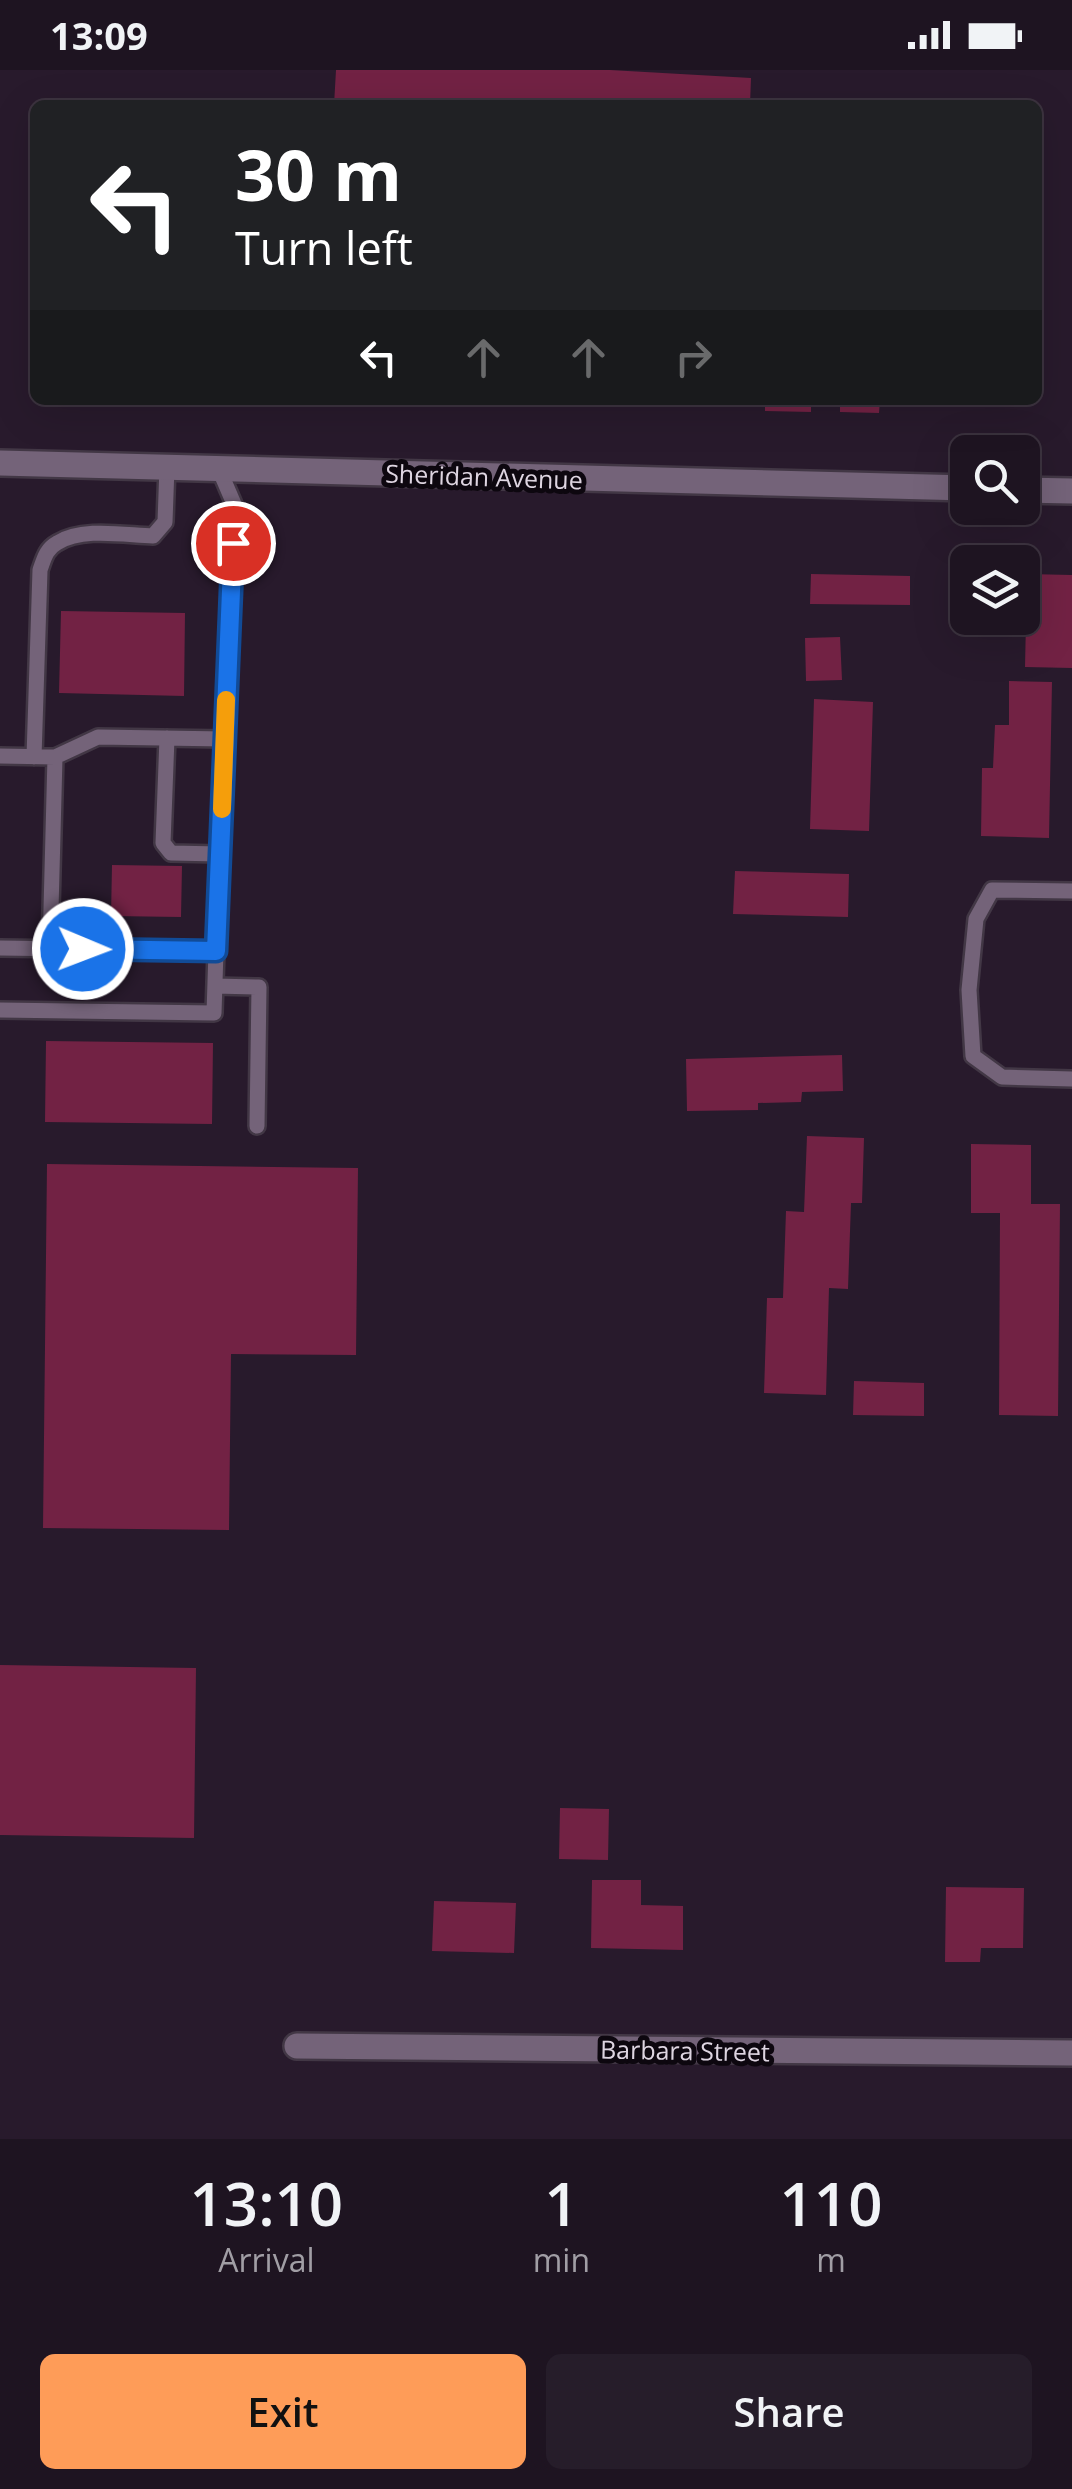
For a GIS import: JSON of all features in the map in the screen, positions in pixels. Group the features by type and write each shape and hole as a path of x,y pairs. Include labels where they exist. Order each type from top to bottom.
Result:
{"street":[{"name":"Sheridan Avenue","path":"0,463 950,488"},
{"path":"1040,490 1072,491"},
{"name":"Barbara Street","path":"297,2046 1072,2053"}],"lane":[{"path":"34,756 40,570 46,552 58,542 91,534 153,536 165,522 168,467"},
{"path":"0,1010 214,1013 234,504 220,468"},
{"path":"0,756 56,757 98,736 225,739"},
{"path":"167,738 163,843 171,852 220,854"},
{"path":"50,948 56,757"},
{"path":"1072,891 992,890 976,919 969,990 973,1056 1002,1077 1072,1079"},
{"path":"0,948 216,951"},
{"path":"215,986 259,987 257,1126"}],"building":[{"path":"336,70 610,70 751,78 750,100 334,100"},
{"path":"765,405 811,405 811,412 765,411"},
{"path":"840,405 880,405 879,413 840,412"},
{"path":"811,574 910,576 910,605 810,604"},
{"path":"1040,574 1072,575 1072,668 1025,667 1026,635 1040,635"},
{"path":"61,611 185,613 184,696 59,693"},
{"path":"840,637 842,680 806,681 805,638"},
{"path":"1009,681 1052,682 1049,838 981,836 982,768 993,768 995,725 1009,725"},
{"path":"814,699 873,702 869,831 810,829"},
{"path":"112,865 182,866 181,917 111,916"},
{"path":"735,871 849,874 848,917 733,914"},
{"path":"46,1041 213,1043 212,1124 45,1122"},
{"path":"842,1055 843,1091 802,1092 801,1102 758,1103 758,1110 687,1111 686,1059"},
{"path":"807,1136 864,1138 862,1203 851,1203 848,1289 829,1288 826,1395 764,1393 767,1298 783,1298 786,1211 804,1212"},
{"path":"971,1144 1031,1145 1031,1204 1060,1204 1058,1416 999,1415 1000,1213 971,1213"},
{"path":"47,1164 358,1168 356,1355 231,1354 229,1530 43,1528"},
{"path":"854,1381 924,1383 924,1416 853,1415"},
{"path":"0,1665 196,1668 194,1838 0,1835"},
{"path":"560,1808 609,1809 608,1860 559,1859"},
{"path":"592,1880 641,1880 641,1905 683,1906 683,1950 591,1948"},
{"path":"946,1887 1024,1888 1023,1948 981,1948 980,1962 945,1962"},
{"path":"434,1901 516,1903 514,1953 432,1951"}],"slow traffic":[{"path":"222,809 226,700"}],"route":[{"path":"83,949 216,951 233,543"}]}
